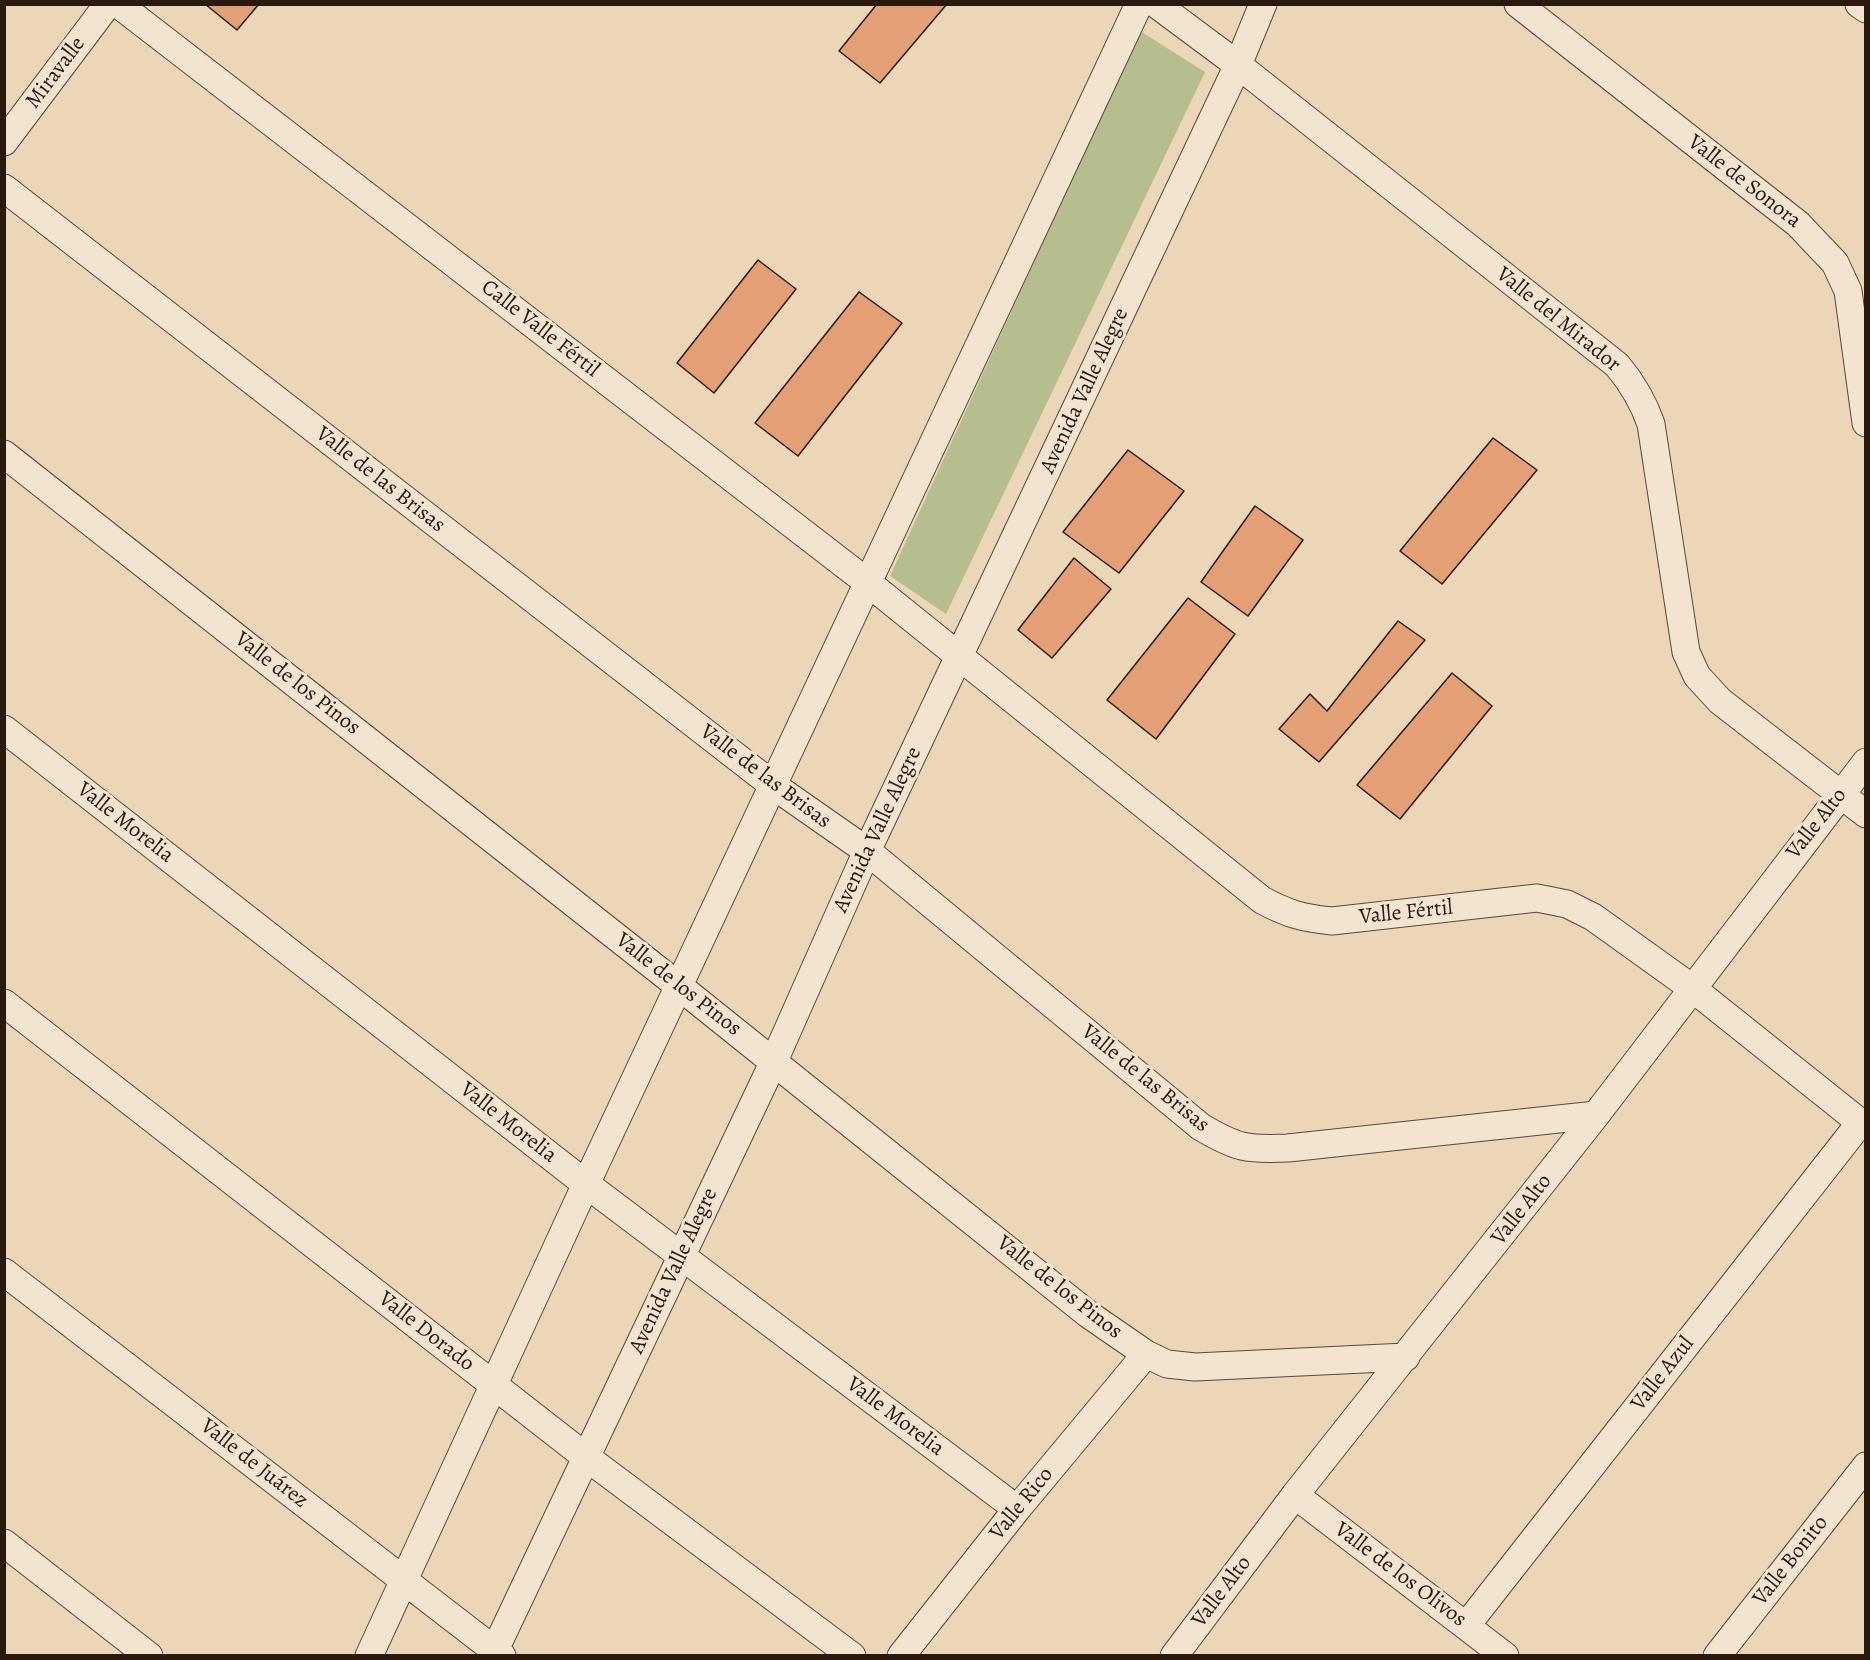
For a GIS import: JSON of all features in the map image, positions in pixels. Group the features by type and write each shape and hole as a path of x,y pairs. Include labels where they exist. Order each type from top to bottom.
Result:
{"street":[{"name":"Miravalle","path":"4,142 108,4"},
{"name":"Calle Valle Fértil","path":"118,4 960,656"},
{"path":"369,1656 586,1184 1139,4"},
{"name":"Valle del Mirador","path":"1156,4 1238,65 1617,365 1632,383 1644,403 1651,424 1686,652 1697,676 1720,701 1866,814"},
{"name":"Avenida Valle Alegre","path":"496,1653 586,1457 774,1061 867,851 1238,65 1263,4"},
{"name":"Valle de Sonora","path":"1518,4 1798,224 1835,263 1848,291 1866,423"},
{"path":"1859,4 1866,9"},
{"name":"Valle de las Brisas","path":"4,188 774,786 867,851 1201,1127 1230,1144 1255,1149 1287,1148 1596,1115"},
{"name":"Valle de los Pinos","path":"4,454 774,1061 1088,1314 1146,1354 1167,1364 1195,1367 1406,1357"},
{"name":"Valle Fértil","path":"960,656 1262,900 1285,912 1302,918 1332,921 1537,898 1567,903 1593,917 1692,988 1863,1125"},
{"name":"Valle Morelia","path":"4,729 586,1184 1017,1509"},
{"name":"Valle Alto","path":"1174,1656 1295,1495 1596,1115 1866,762"},
{"name":"Valle Dorado","path":"4,1003 586,1457 852,1656"},
{"name":"Valle Azul","path":"1466,1626 1863,1125"},
{"name":"Valle de Juárez","path":"4,1272 496,1653"},
{"name":"Valle Rico","path":"901,1656 1017,1509 1146,1354"},
{"name":"Valle Bonito","path":"1717,1656 1866,1466"},
{"name":"Valle de los Olivos","path":"1295,1495 1504,1656"},
{"path":"4,1543 137,1652"}],"green space":[{"path":"1140,31 1205,72 946,614 890,576"}],"building":[{"path":"205,4 259,4 237,30"},
{"path":"877,4 947,4 880,83 839,51"},
{"path":"758,260 796,289 714,393 677,363"},
{"path":"859,292 902,323 798,456 755,423"},
{"path":"1493,438 1537,470 1442,584 1400,551"},
{"path":"1128,450 1184,491 1119,573 1063,532"},
{"path":"1255,506 1303,540 1248,616 1201,582"},
{"path":"1074,558 1111,589 1052,658 1018,630"},
{"path":"1188,598 1235,634 1156,739 1107,700"},
{"path":"1398,621 1425,640 1319,762 1279,729 1310,694 1327,711"},
{"path":"1452,673 1492,706 1400,819 1357,785"}]}
